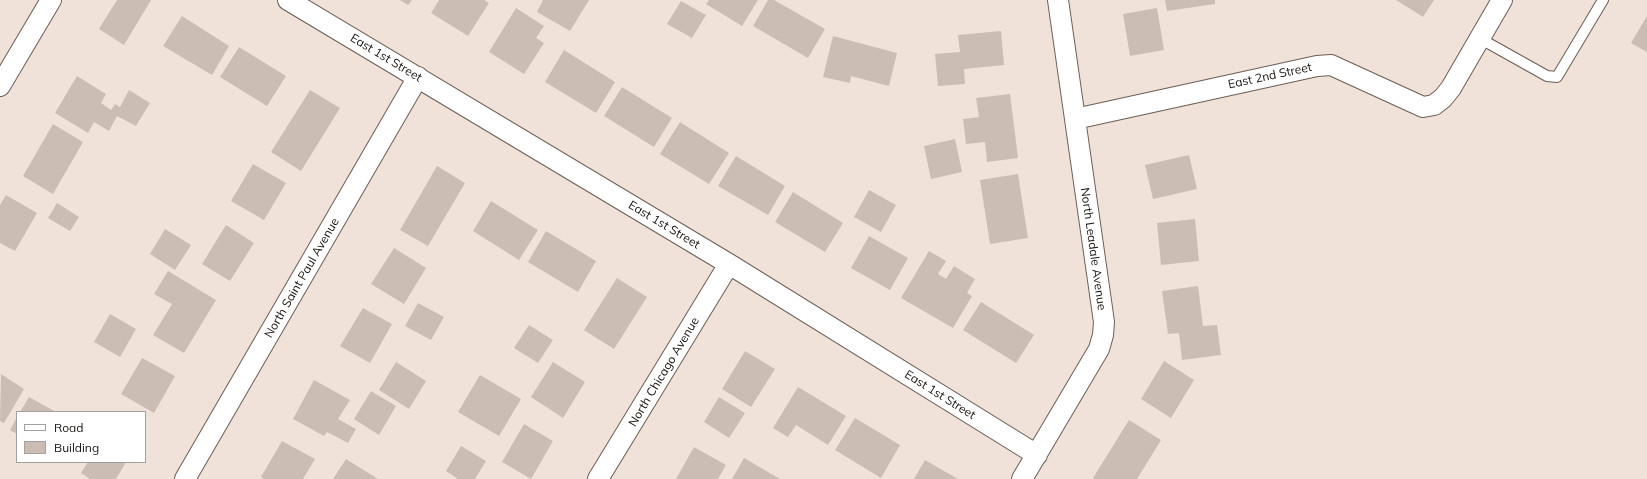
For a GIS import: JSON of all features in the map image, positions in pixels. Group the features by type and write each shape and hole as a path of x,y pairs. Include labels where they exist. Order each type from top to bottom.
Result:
{"street":[{"path":"0,86 51,0"},
{"name":"East 1st Street","path":"288,0 730,264 1037,455"},
{"name":"North Leadale Avenue","path":"1022,479 1099,349 1103,335 1104,322 1058,0"},
{"name":"East 2nd Street","path":"1075,119 1317,66 1332,65 1423,108 1434,105 1443,98 1451,88 1502,0"},
{"name":"North Saint Paul Avenue","path":"185,479 418,77"},
{"name":"North Chicago Avenue","path":"598,479 730,264"}],"lane":[{"path":"1479,38 1547,76 1557,77 1603,0"}],"building":[{"path":"117,0 151,0 124,45 99,29"},
{"path":"400,0 412,0 408,5"},
{"path":"439,0 484,0 489,3 468,36 431,13"},
{"path":"543,0 589,0 570,31 537,12"},
{"path":"709,0 758,0 742,26 706,4"},
{"path":"768,0 774,0 825,29 808,58 753,26"},
{"path":"1165,0 1215,0 1215,4 1167,11"},
{"path":"1396,0 1434,0 1423,17"},
{"path":"681,1 706,15 692,38 667,24"},
{"path":"516,8 544,26 536,38 544,43 524,74 489,52"},
{"path":"1157,8 1164,50 1130,56 1123,14"},
{"path":"182,16 229,46 212,75 163,46"},
{"path":"1647,16 1647,52 1631,43"},
{"path":"1001,31 1004,65 964,69 965,84 938,86 935,54 960,52 958,35"},
{"path":"833,36 897,53 889,86 851,76 850,83 823,77"},
{"path":"239,47 286,76 267,106 220,77"},
{"path":"564,50 615,82 596,113 545,82"},
{"path":"77,76 106,94 101,103 111,110 115,104 120,107 129,90 150,103 136,126 117,116 109,131 94,122 88,133 55,113"},
{"path":"622,87 672,118 654,147 604,116"},
{"path":"310,90 340,108 301,171 271,152"},
{"path":"1010,94 1018,158 987,162 985,142 966,144 963,119 979,117 976,98"},
{"path":"680,122 729,153 709,184 660,154"},
{"path":"53,124 83,142 53,194 23,176"},
{"path":"955,139 962,172 931,179 924,146"},
{"path":"1189,155 1197,189 1153,199 1145,165"},
{"path":"736,156 785,186 768,215 718,186"},
{"path":"253,164 286,183 264,220 231,201"},
{"path":"437,166 465,183 428,246 400,230"},
{"path":"1018,174 1028,238 990,244 980,180"},
{"path":"869,190 896,205 881,232 854,217"},
{"path":"793,192 843,223 825,252 775,222"},
{"path":"6,195 37,213 15,251 0,243 0,205"},
{"path":"491,201 538,230 519,260 473,231"},
{"path":"57,203 79,217 70,231 48,218"},
{"path":"1195,219 1199,261 1161,265 1157,223"},
{"path":"226,225 254,243 230,281 202,264"},
{"path":"165,229 191,245 175,270 150,254"},
{"path":"546,231 596,261 578,292 528,262"},
{"path":"869,236 908,258 890,290 851,268"},
{"path":"394,248 426,268 404,304 371,284"},
{"path":"929,251 946,261 938,274 946,279 954,266 975,279 967,293 972,296 953,328 901,298"},
{"path":"168,271 216,300 184,353 153,335 172,304 154,294"},
{"path":"617,278 647,297 614,349 584,330"},
{"path":"1198,286 1203,326 1217,325 1221,355 1182,360 1179,333 1168,334 1162,291"},
{"path":"981,302 1034,335 1016,363 963,330"},
{"path":"418,303 444,317 431,340 405,326"},
{"path":"363,308 392,324 370,363 340,346"},
{"path":"110,314 136,329 120,357 94,342"},
{"path":"529,325 553,340 538,363 514,348"},
{"path":"745,351 775,369 751,407 722,389"},
{"path":"142,358 175,376 154,413 121,394"},
{"path":"1164,361 1194,380 1171,418 1141,399"},
{"path":"396,362 426,381 409,409 379,390"},
{"path":"553,362 585,382 563,418 531,397"},
{"path":"1,374 24,389 4,423 0,421"},
{"path":"480,375 521,399 499,436 458,412"},
{"path":"314,380 350,400 338,419 356,429 348,443 327,432 324,436 293,419"},
{"path":"798,387 846,416 828,445 796,425 788,437 773,428"},
{"path":"371,391 396,406 379,435 354,419"},
{"path":"29,397 54,411 21,411"},
{"path":"719,397 745,413 729,438 704,422"},
{"path":"855,418 900,445 881,478 835,450"},
{"path":"16,419 16,433 10,430"},
{"path":"1129,420 1161,440 1137,479 1093,478"},
{"path":"524,424 553,441 531,479 502,462"},
{"path":"282,441 315,459 303,479 264,479 261,477"},
{"path":"461,446 486,461 475,479 458,479 446,471"},
{"path":"694,447 726,465 718,479 676,479"},
{"path":"744,458 780,479 732,479"},
{"path":"346,459 378,479 333,479"},
{"path":"925,460 958,479 914,479"},
{"path":"87,463 125,463 116,479 90,479 81,473"}]}
